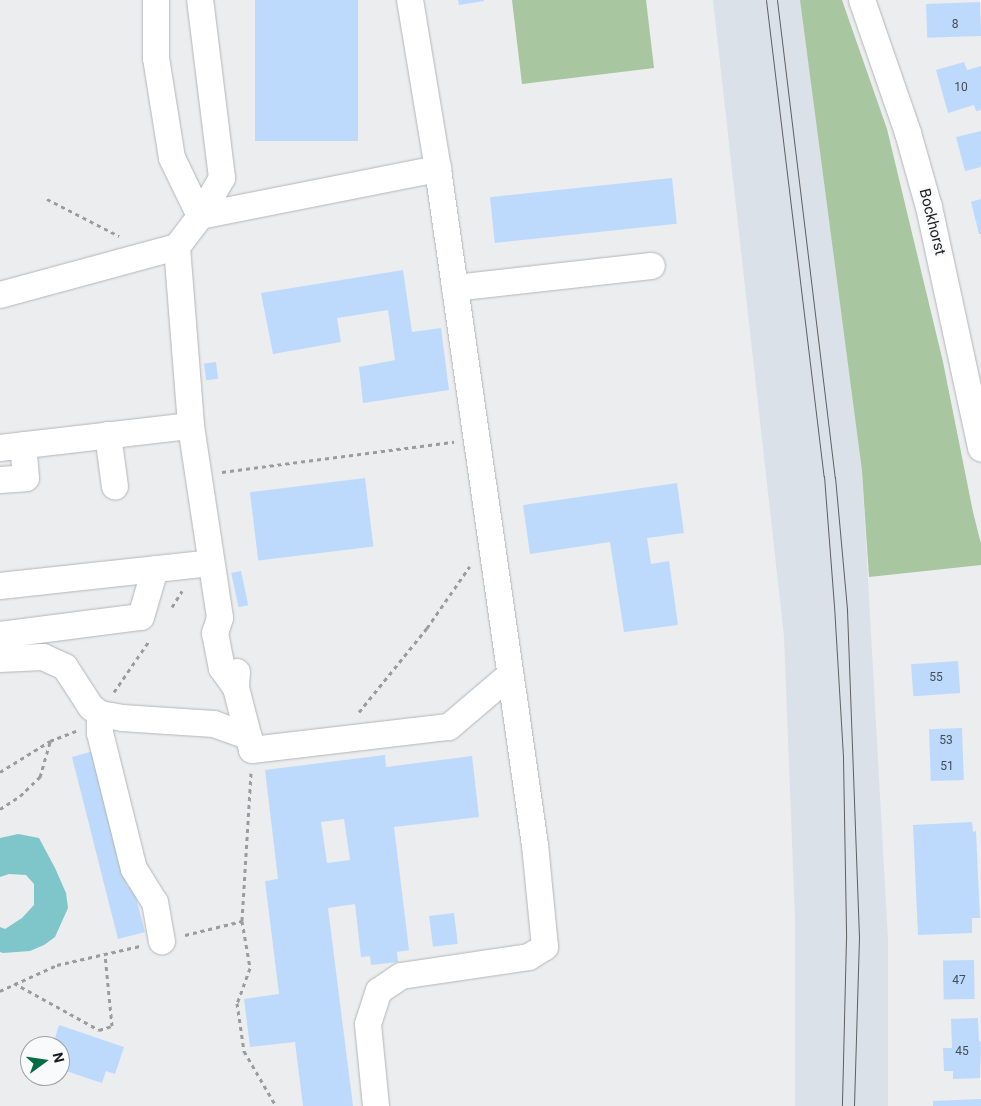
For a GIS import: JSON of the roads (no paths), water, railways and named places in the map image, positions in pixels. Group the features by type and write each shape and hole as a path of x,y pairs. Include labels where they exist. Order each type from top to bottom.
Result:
{"street":[{"path":"156,0 156,58 172,158 200,216"},
{"path":"0,295 177,247 200,216 222,178 200,0"},
{"path":"376,1106 368,1024 379,991 401,976 529,957 545,947 535,845 438,169 410,0"},
{"name":"Bockhorst","path":"862,0 908,134 928,207 981,448"},
{"path":"200,216 438,169"},
{"path":"177,247 191,426 198,475 220,618 230,630 238,665 236,688 250,743"},
{"path":"455,288 652,266"},
{"path":"0,480 26,478 11,446 191,426"},
{"path":"108,435 115,487"},
{"path":"0,586 211,563"},
{"path":"0,635 141,617 155,569"},
{"path":"0,660 43,657 65,667 83,690 91,706 100,714 122,718 214,724 250,743 336,740 449,727 510,675"},
{"path":"100,714 100,733 134,869 155,902 162,941"}],"water":[{"path":"18,834 39,838 66,893 68,908 55,937 44,945 30,951 3,953 0,952 0,927 5,929 22,918 34,905 34,884 26,875 9,874 0,877 0,838"}],"tram line":[{"path":"766,0 824,476 834,605 843,758 846,938 842,1106"},
{"path":"777,0 835,477 847,610 859,937 854,1106"}]}
